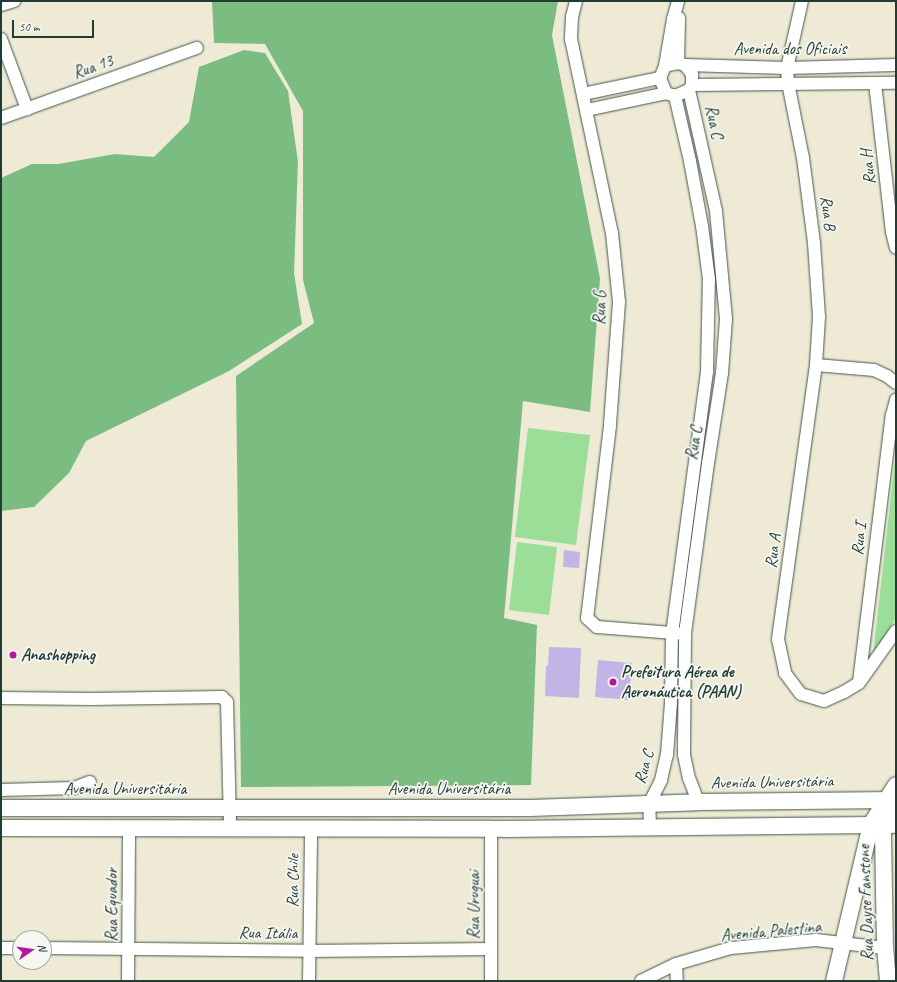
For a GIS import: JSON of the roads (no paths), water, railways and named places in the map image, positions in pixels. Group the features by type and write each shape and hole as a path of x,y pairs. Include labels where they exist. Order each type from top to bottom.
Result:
{"main road":[{"path":"834,981 842,943 893,803 896,785"},
{"name":"Avenida Universitária","path":"1,808 530,808 799,800 893,803"},
{"path":"798,826 795,822 793,812 799,800"},
{"path":"612,806 612,827"},
{"path":"1,828 491,829 884,825"},
{"name":"Rua Dayse Fanstone","path":"884,825 885,948 888,981"}],"street":[{"path":"1,5 14,1"},
{"name":"Rua G","path":"576,1 572,17 571,39 612,232 619,302 610,426 587,618 597,627 672,634"},
{"path":"660,78 665,66 673,19 679,1"},
{"path":"587,110 671,94 691,87 692,74 682,64 679,1"},
{"name":"Rua B","path":"802,1 787,68 788,84 803,158 814,243 819,317 816,365"},
{"path":"1,40 27,109"},
{"name":"Rua 13","path":"1,118 197,48"},
{"path":"665,66 682,64"},
{"name":"Avenida dos Oficiais","path":"682,64 787,68 896,65"},
{"path":"583,94 660,78"},
{"path":"660,78 671,94"},
{"name":"Rua H","path":"875,83 892,232 896,248"},
{"name":"Avenida dos Oficiais","path":"691,87 896,83"},
{"name":"Rua C","path":"649,804 661,780 667,755 671,703 678,677 685,634 708,463 722,373 726,319 716,211 691,87"},
{"name":"Rua C","path":"671,94 690,160 702,226 709,279 707,371 672,634 678,677 684,704 684,755 689,778 698,802"},
{"path":"709,279 723,278"},
{"path":"816,365 874,370 896,382"},
{"name":"Rua A","path":"816,365 778,639 785,673 801,694 824,701 844,692 859,682 896,631"},
{"name":"Rua I","path":"859,682 892,415 896,400"},
{"path":"694,462 708,463"},
{"path":"672,634 685,634"},
{"path":"1,698 222,697 227,702 230,829"},
{"path":"671,703 684,704"},
{"path":"667,755 684,755"},
{"path":"1,790 74,788 90,782"},
{"path":"649,804 650,827"},
{"name":"Rua Equador","path":"128,981 129,828"},
{"name":"Rua Chile","path":"309,981 311,829"},
{"name":"Rua Uruguai","path":"491,829 491,981"},
{"name":"Avenida Palestina","path":"641,981 676,964 731,948 816,940 885,948"},
{"path":"1,948 12,948"},
{"name":"Rua Itália","path":"52,948 309,951 491,949"},
{"path":"676,964 677,981"}],"place":[{"name":"Anashopping","path":"13,655"},
{"name":"Prefeitura Aérea de Aeronáutica (PAAN)","path":"613,682"}]}
